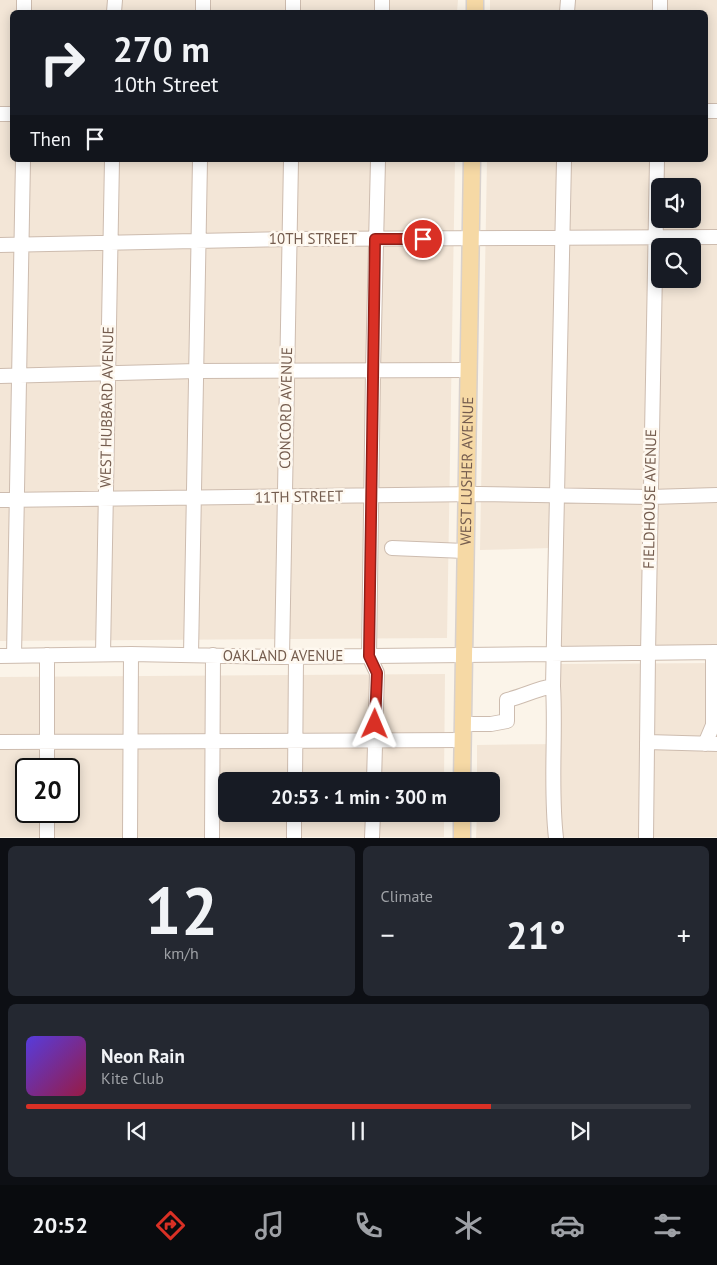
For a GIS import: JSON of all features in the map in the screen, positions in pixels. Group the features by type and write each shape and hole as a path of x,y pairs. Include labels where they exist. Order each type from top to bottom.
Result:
{"main road":[{"name":"WEST LUSHER AVENUE","path":"462,772 472,162"},
{"path":"462,822 462,838"}],"street":[{"path":"7,656 16,500 23,162"},
{"name":"WEST HUBBARD AVENUE","path":"103,654 112,162"},
{"path":"191,655 198,371 200,162"},
{"name":"CONCORD AVENUE","path":"291,162 285,497 289,657 295,741 295,772"},
{"path":"374,772 377,673 369,656 375,239 378,162"},
{"path":"556,838 552,810 556,496 564,162"},
{"name":"FIELDHOUSE AVENUE","path":"655,238 656,162"},
{"name":"10TH STREET","path":"686,238 717,237"},
{"name":"10TH STREET","path":"0,245 289,239 651,239"},
{"name":"FIELDHOUSE AVENUE","path":"646,838 654,288"},
{"path":"0,376 198,371 468,370"},
{"name":"11TH STREET","path":"0,500 466,494 650,497 717,495"},
{"path":"392,548 465,551"},
{"path":"647,742 711,744 715,652"},
{"name":"OAKLAND AVENUE","path":"7,656 131,654 289,657 715,652"},
{"path":"130,838 131,654"},
{"path":"47,655 48,758"},
{"path":"212,838 213,655"},
{"path":"0,742 375,740 463,732 507,721 507,700 520,697 537,688 554,686"},
{"path":"294,822 294,838"},
{"path":"372,838 373,822"},
{"path":"47,823 47,838"}],"shaded area":[{"path":"0,0 458,0 457,10 10,10 10,162 455,162 447,638 0,641"},
{"path":"490,0 717,0 717,645 552,646 551,548 480,550 487,162 708,162 708,10 490,10"},
{"path":"717,663 717,837 476,838 477,822 500,822 500,772 477,772 477,745 559,744 559,664"},
{"path":"445,674 444,772 218,772 218,822 444,822 444,837 0,837 0,677"}],"route":[{"path":"375,724 377,673 369,656 375,239 423,239"}]}
